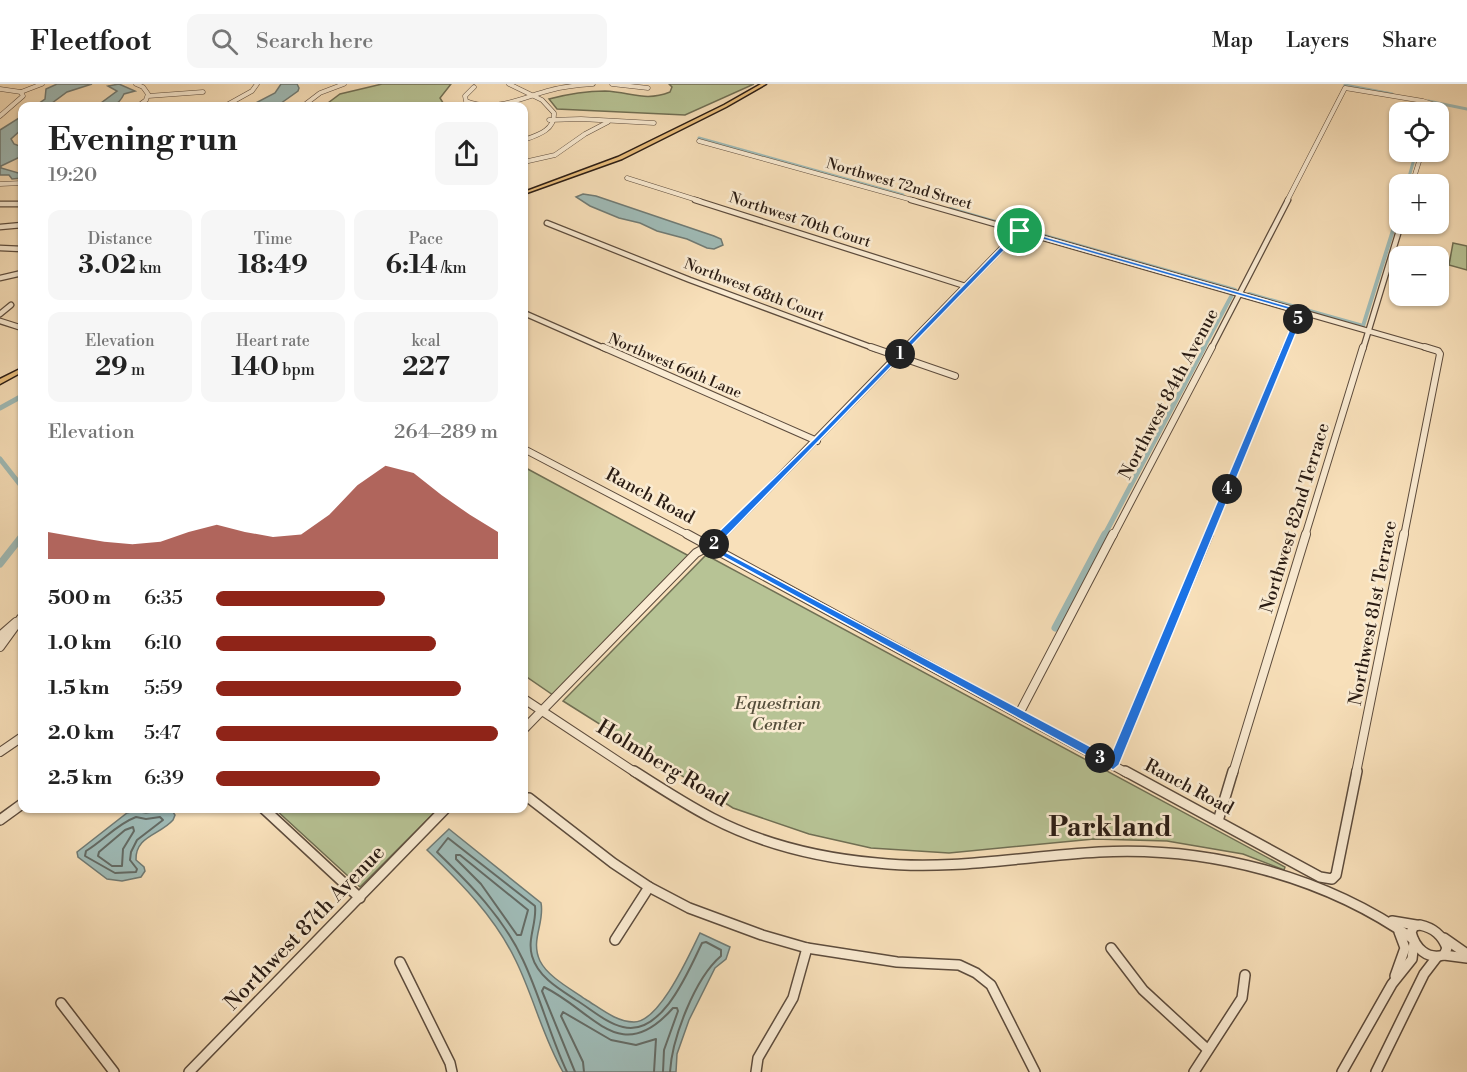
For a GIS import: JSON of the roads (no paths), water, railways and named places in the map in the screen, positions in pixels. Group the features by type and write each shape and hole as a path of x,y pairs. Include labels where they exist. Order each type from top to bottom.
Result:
{"main road":[{"path":"528,191 620,158 739,98 759,85"},
{"path":"0,380 18,367"},
{"path":"0,380 18,372"}],"street":[{"path":"0,89 21,92 42,84"},
{"path":"136,84 147,90 148,96"},
{"path":"232,102 252,91 257,84"},
{"path":"308,102 336,85 344,84"},
{"path":"508,102 566,87 593,84"},
{"path":"612,84 648,88"},
{"path":"507,85 533,94 551,108 551,125 528,138"},
{"path":"470,102 466,100 467,94 474,87"},
{"name":"Northwest 84th Avenue","path":"1019,714 1346,87 1420,102"},
{"path":"18,102 23,96 21,92"},
{"path":"142,102 148,96 203,92"},
{"path":"0,116 18,102"},
{"path":"551,120 581,119 654,123"},
{"path":"528,161 555,155 585,134 608,122"},
{"name":"Northwest 72nd Street","path":"699,141 710,142 1438,351"},
{"name":"Northwest 70th Court","path":"627,178 965,286"},
{"path":"0,184 18,183"},
{"path":"0,204 18,204"},
{"name":"Northwest 68th Court","path":"547,223 690,280 955,376"},
{"path":"0,227 18,225"},
{"path":"528,725 696,553 715,543 1020,231"},
{"name":"Northwest 82nd Terrace","path":"1218,821 1398,234"},
{"path":"0,247 18,247"},
{"path":"2,277 5,269"},
{"path":"2,277 18,274"},
{"path":"0,314 11,305"},
{"path":"1113,765 1301,311"},
{"name":"Northwest 66th Lane","path":"528,315 816,441"},
{"path":"0,321 18,327"},
{"name":"Northwest 81st Terrace","path":"1332,879 1336,875 1432,396 1440,354 1438,351"},
{"name":"Ranch Road","path":"528,451 1320,877 1332,879"},
{"path":"0,636 18,620"},
{"path":"0,647 18,622"},
{"name":"Holmberg Road","path":"528,702 714,820 796,848 845,860 932,867 981,865 1104,852 1179,856 1222,862 1321,890 1386,920 1422,951 1440,956"},
{"path":"0,752 18,740"},
{"path":"529,798 613,863 690,908 762,935 807,948 897,962 959,965 976,973 990,985 1035,1072"},
{"path":"0,820 18,807"},
{"path":"268,813 360,897"},
{"name":"Northwest 87th Avenue","path":"189,1072 441,813"},
{"path":"615,940 649,886"},
{"path":"1386,920 1402,935 1406,946 1392,984"},
{"name":"Holmberg Road","path":"1386,920 1428,927 1440,935"},
{"path":"1342,1072 1392,984 1412,959 1411,932 1417,925"},
{"path":"1440,935 1467,956"},
{"path":"1376,1072 1424,974 1447,948 1440,935"},
{"path":"756,1072 758,1058 793,998 807,948"},
{"path":"1111,948 1126,973 1140,989 1207,1049"},
{"path":"1440,956 1467,956"},
{"path":"400,962 450,1063 452,1072"},
{"path":"1194,1072 1242,998 1245,975"},
{"path":"61,1002 114,1072"}],"water":[{"path":"57,84 92,84 67,92 53,102 41,102 45,99 46,89"},
{"path":"119,84 135,91 124,94 119,102 102,102 117,91 108,86"},
{"path":"281,84 297,84 299,88 283,102 258,102 275,93"},
{"path":"18,119 18,133 11,139 18,146 18,158 1,168 18,173 18,178 0,175 0,130"},
{"path":"583,194 596,196 714,236 721,239 723,245 714,249 707,248 687,239 619,218 590,206 576,197"},
{"path":"127,813 174,813 175,815 168,825 149,837 140,846 136,860 144,867 145,871 141,877 122,881 107,879 78,857 77,852"},
{"path":"449,829 541,903 542,910 536,946 540,961 548,972 615,1017 634,1022 644,1019 654,1011 682,970 700,933 730,947 726,959 715,968 689,1020 677,1054 676,1072 563,1072 508,945 477,902 427,850"}],"waterway":[{"path":"1345,85 1392,94"},
{"path":"1428,101 1467,109"},
{"path":"699,138 903,195"},
{"path":"1410,174 1413,162"},
{"path":"950,209 1235,290"},
{"path":"1249,294 1363,326 1392,234"},
{"path":"1203,349 1233,293"},
{"path":"1104,536 1204,347"},
{"path":"0,408 18,398"},
{"path":"0,459 18,482"},
{"path":"1055,628 1105,534"},
{"path":"0,564 18,541"}],"district":[{"name":"Parkland","path":"1110,827"}],"park label":[{"name":"Equestrian Center","path":"778,713"}]}
